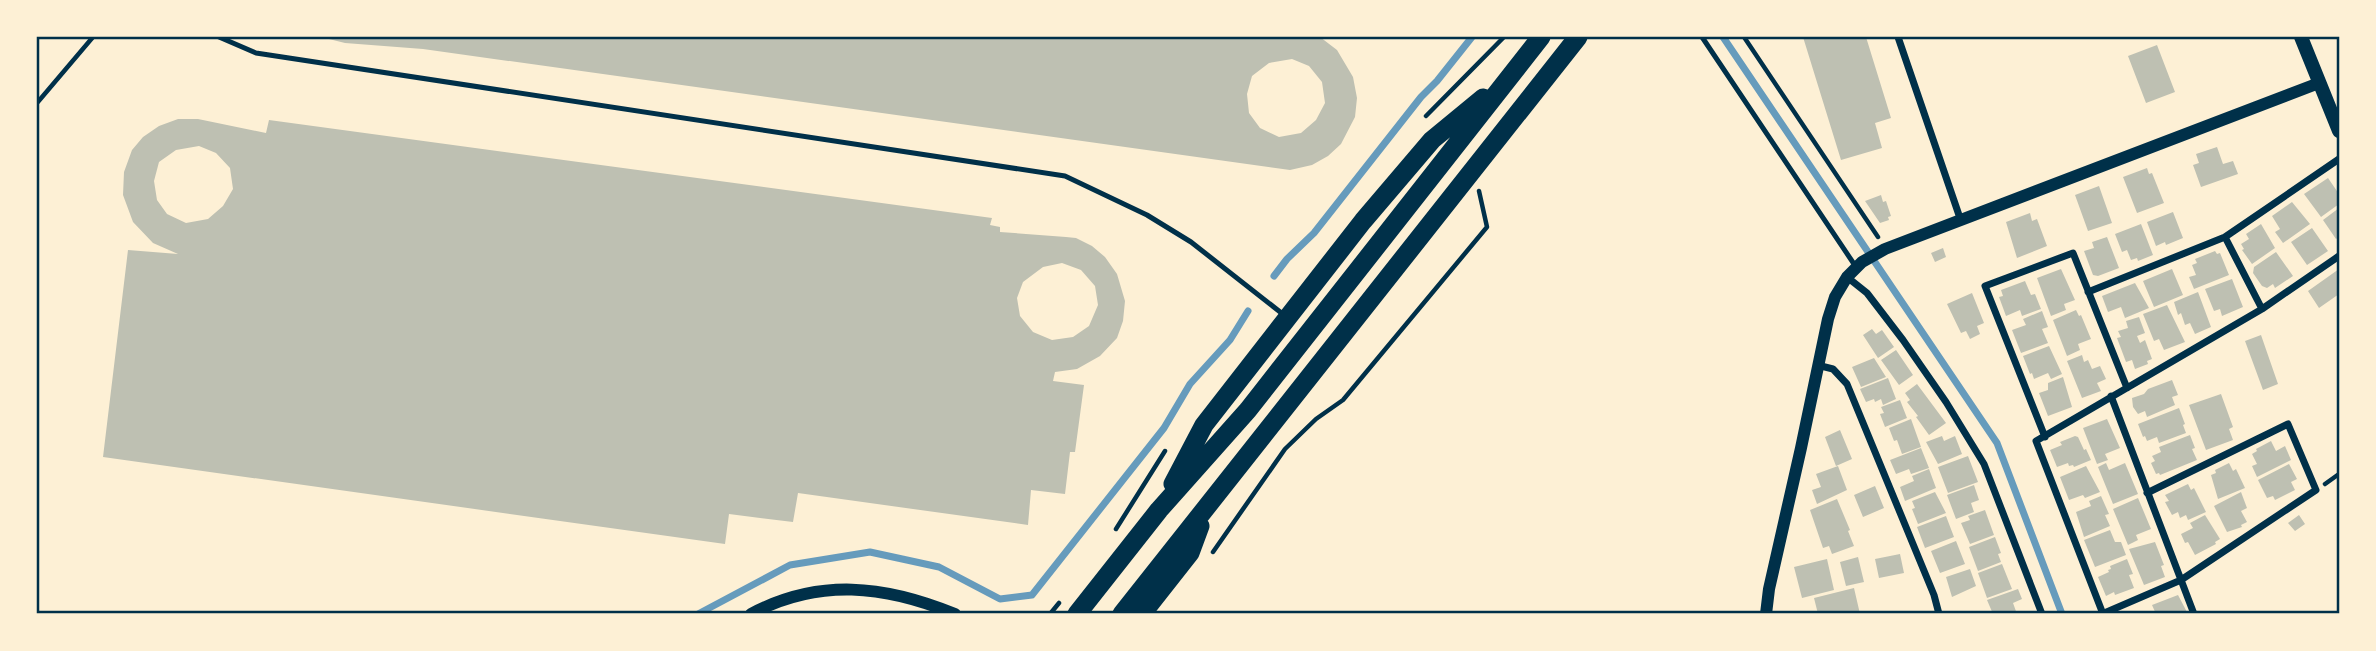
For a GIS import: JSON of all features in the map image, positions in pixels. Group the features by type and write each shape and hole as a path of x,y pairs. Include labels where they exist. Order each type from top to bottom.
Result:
{"highway":[{"path":"1077,614 1159,510 1248,411 1541,37"},
{"path":"1122,614 1578,37"},
{"path":"1159,510 1204,425 1287,317 1432,140 1511,75"},
{"path":"1142,614 1190,553 1206,509"}],"main road":[{"path":"2306,38 2319,83 2339,131"}],"street":[{"path":"1898,37 1961,221"},
{"path":"1766,614 1769,589 1828,319 1835,297 1859,264 1877,253 2319,83"},
{"path":"2088,292 2225,237 2339,159"},
{"path":"2225,237 2262,309"},
{"path":"2045,436 1985,286 2073,253 2127,388"},
{"path":"2147,493 2288,424 2316,490 2180,580 2103,614 2036,442 2262,309 2339,256"},
{"path":"1847,277 1867,293 1903,340 1984,464 2042,614"},
{"path":"1817,365 1833,369 1847,384 1934,595 1939,614"},
{"path":"2111,396 2194,614"},
{"path":"751,614 800,594 847,589 928,603 954,614"}],"lane":[{"path":"219,37 256,52 1065,176 1147,215 1180,235 1287,317"},
{"path":"1702,37 1859,264"}],"path":[{"path":"37,103 93,37"},
{"path":"1744,37 1878,237"},
{"path":"1210,558 1285,449 1316,419 1343,400 1487,227 1479,191 1486,182"},
{"path":"1109,540 1171,442"},
{"path":"1050,614 1067,593"}],"building":[{"path":"1320,37 1337,50 1353,77 1357,98 1355,117 1341,144 1312,165 1290,170 423,49 345,43 325,38","holes":["1292,59 1309,66 1322,82 1325,103 1316,120 1301,133 1279,137 1260,128 1249,113 1247,94 1252,76 1269,63"]},
{"path":"1803,37 1866,37 1891,118 1875,123 1882,148 1841,160"},
{"path":"2157,45 2175,92 2146,103 2128,56"},
{"path":"178,119 198,119 266,133 269,120 992,218 990,225 1000,227 1000,232 1076,238 1092,246 1105,257 1117,274 1125,301 1123,321 1117,338 1100,356 1077,369 1055,372 1053,381 1084,385 1075,452 1070,452 1065,494 1031,490 1028,525 798,493 793,522 729,514 725,544 103,457 128,250 178,254 153,243 133,222 123,195 124,172 132,150 143,137 159,126","holes":["199,146 216,153 230,168 233,189 223,206 208,219 186,223 167,214 157,200 154,181 159,162 176,150","1062,263 1081,270 1095,286 1098,305 1089,326 1073,337 1052,340 1033,332 1020,316 1017,298 1023,282 1043,267"]},
{"path":"2217,147 2223,164 2233,161 2238,174 2201,187 2193,165 2199,163 2196,154"},
{"path":"2147,168 2149,174 2152,173 2164,203 2137,213 2123,177"},
{"path":"2328,178 2339,194 2339,204 2321,217 2304,194"},
{"path":"2099,186 2112,223 2088,231 2075,195"},
{"path":"1881,195 1891,216 1888,217 1889,220 1880,223 1865,201"},
{"path":"2292,202 2310,224 2283,243 2275,232 2280,229 2272,216"},
{"path":"2339,208 2339,237 2336,239 2323,220"},
{"path":"2173,212 2183,238 2156,246 2147,222"},
{"path":"2030,213 2032,221 2037,219 2047,246 2017,258 2006,222"},
{"path":"2141,224 2153,255 2138,261 2137,258 2131,260 2127,250 2122,252 2115,234"},
{"path":"2261,224 2275,248 2252,264 2241,244 2249,239 2246,234"},
{"path":"2312,228 2328,251 2307,265 2291,242"},
{"path":"2107,237 2119,268 2098,276 2093,275 2084,251 2094,248 2092,242"},
{"path":"1943,248 1946,257 1935,262 1931,253"},
{"path":"2215,251 2220,253 2229,275 2194,289 2189,277 2196,275 2192,265 2197,263 2195,259"},
{"path":"2276,252 2293,276 2275,288 2273,284 2267,288 2262,286 2253,273 2254,267"},
{"path":"2061,269 2075,300 2064,304 2066,310 2051,316 2037,278"},
{"path":"2172,269 2183,295 2154,307 2143,281"},
{"path":"2339,269 2339,294 2319,308 2308,291"},
{"path":"2232,279 2243,307 2222,316 2220,309 2214,311 2205,289"},
{"path":"2025,281 2031,295 2035,294 2041,309 2022,316 2020,310 2006,316 1999,297 2003,296 2001,290"},
{"path":"2135,283 2149,308 2125,318 2121,307 2108,312 2102,296"},
{"path":"2198,292 2211,327 2195,334 2190,323 2185,325 2181,313 2178,315 2174,302"},
{"path":"1972,293 1984,323 1977,326 1980,334 1970,339 1966,331 1961,333 1947,304"},
{"path":"2167,305 2185,342 2164,350 2159,339 2154,341 2143,314"},
{"path":"2076,310 2079,316 2081,315 2091,339 2078,344 2080,350 2067,356 2053,320"},
{"path":"2042,311 2048,327 2042,329 2048,343 2021,353 2012,330 2026,325 2023,319"},
{"path":"2139,317 2145,333 2137,336 2140,343 2145,340 2152,359 2147,361 2148,364 2135,369 2132,360 2126,362 2117,338 2121,337 2118,331 2128,328 2126,321"},
{"path":"1872,329 1876,334 1882,330 1894,347 1878,358 1863,335"},
{"path":"2261,335 2278,384 2263,390 2245,341"},
{"path":"2049,346 2062,374 2051,379 2048,373 2034,379 2023,356"},
{"path":"1896,350 1913,375 1899,385 1881,360"},
{"path":"2082,355 2084,362 2088,360 2092,369 2100,366 2106,379 2097,383 2101,391 2082,398 2067,361"},
{"path":"1874,358 1886,377 1861,387 1852,367"},
{"path":"2063,377 2072,407 2048,416 2039,393 2048,390 2048,383"},
{"path":"1888,378 1896,399 1883,405 1881,399 1866,402 1860,389"},
{"path":"2172,380 2178,395 2172,397 2175,405 2147,417 2145,411 2138,414 2133,407 2132,398"},
{"path":"1917,384 1946,423 1929,435 1907,402 1910,400 1905,393"},
{"path":"2221,394 2233,427 2229,429 2233,440 2206,450 2189,405"},
{"path":"1900,400 1907,418 1885,427 1880,414 1884,413 1881,407"},
{"path":"2179,408 2186,433 2159,443 2157,437 2147,441 2145,436 2143,437 2138,424"},
{"path":"1911,419 1921,447 1902,454 1889,428"},
{"path":"2107,419 2120,448 2105,454 2108,460 2097,464 2083,428"},
{"path":"1840,430 1852,459 1836,466 1825,437"},
{"path":"2190,435 2197,460 2160,475 2156,474 2151,463 2155,461 2152,456 2161,452 2159,447"},
{"path":"1942,436 1944,441 1955,436 1962,454 1938,464 1926,442"},
{"path":"2075,436 2091,460 2074,467 2068,463 2057,467 2050,450"},
{"path":"2271,441 2276,451 2285,446 2291,460 2257,477 2252,466 2257,464 2252,454"},
{"path":"1921,448 1929,468 1911,474 1909,469 1896,474 1890,460"},
{"path":"1968,456 1978,482 1948,493 1938,467"},
{"path":"2106,463 2109,470 2125,463 2138,494 2113,504 2098,467"},
{"path":"2229,463 2233,471 2236,469 2245,488 2218,499 2211,475"},
{"path":"2289,464 2297,479 2291,482 2295,490 2275,500 2273,496 2267,498 2258,480"},
{"path":"1838,466 1847,490 1817,504 1812,490 1821,487 1816,474"},
{"path":"2086,466 2100,492 2069,500 2060,477"},
{"path":"1929,469 1936,488 1905,501 1900,487 1914,481 1912,476"},
{"path":"2188,484 2191,490 2194,488 2206,512 2188,520 2186,515 2180,518 2178,512 2172,515 2165,502 2169,501 2165,495"},
{"path":"1974,485 1979,500 1971,503 1974,512 1956,519 1947,495"},
{"path":"1875,486 1884,508 1863,517 1854,495"},
{"path":"1935,492 1946,513 1918,524 1912,501"},
{"path":"2241,492 2247,508 2241,511 2247,522 2241,525 2242,527 2227,532 2214,506"},
{"path":"2101,496 2109,514 2105,515 2110,526 2084,537 2076,512 2091,506 2089,501"},
{"path":"2138,498 2151,529 2136,535 2138,540 2128,545 2113,509"},
{"path":"1837,499 1854,546 1832,554 1829,546 1823,548 1810,510"},
{"path":"1985,510 1994,535 1970,544 1961,523 1970,520 1968,516"},
{"path":"2205,515 2220,539 2195,555 2181,534 2193,528 2190,523"},
{"path":"2299,515 2305,524 2295,531 2288,523"},
{"path":"1946,516 1954,537 1925,548 1917,527"},
{"path":"2110,530 2115,542 2121,542 2126,555 2095,567 2084,540"},
{"path":"1995,537 2001,553 1998,554 2001,562 1978,571 1969,547"},
{"path":"1956,541 1965,564 1940,573 1931,551"},
{"path":"2155,542 2164,565 2161,566 2165,577 2144,585 2129,549"},
{"path":"1900,554 1904,573 1879,578 1875,559"},
{"path":"1858,557 1864,582 1846,586 1840,562"},
{"path":"1827,559 1834,590 1802,598 1794,567"},
{"path":"2127,559 2133,574 2129,575 2134,588 2106,596 2098,577 2109,572 2110,566"},
{"path":"2002,564 2012,589 1987,598 1978,573"},
{"path":"1970,569 1976,586 1952,597 1946,577"},
{"path":"1854,588 1860,614 1818,614 1814,598"},
{"path":"2018,589 2022,599 2013,603 2017,614 1993,614 1987,600"},
{"path":"2178,595 2188,614 2156,614 2152,605"}],"waterway":[{"path":"1274,276 1314,233 1472,37"},
{"path":"1723,37 1997,443 2062,614"},
{"path":"698,614 790,565 870,552 939,567 1000,599 1032,595 1164,428 1190,384 1230,340 1248,311"}]}
